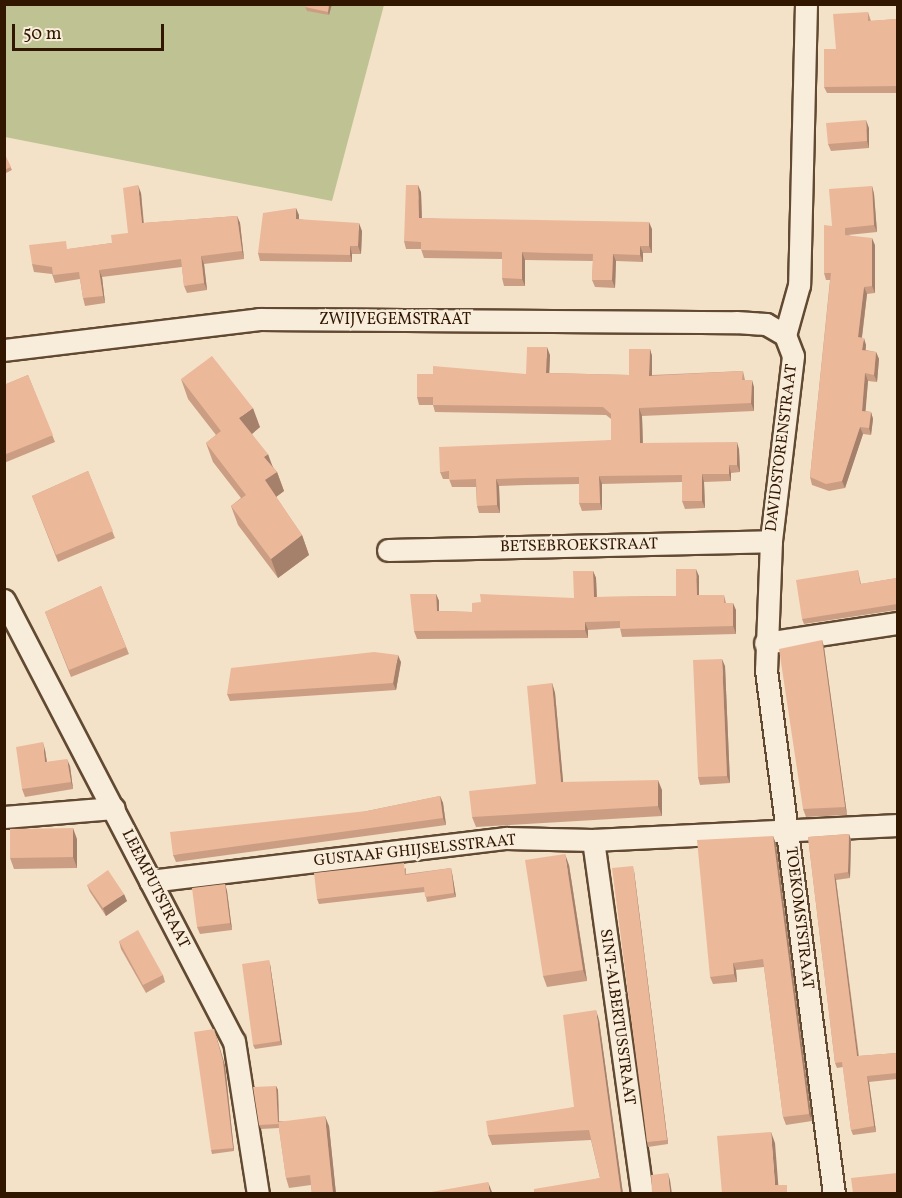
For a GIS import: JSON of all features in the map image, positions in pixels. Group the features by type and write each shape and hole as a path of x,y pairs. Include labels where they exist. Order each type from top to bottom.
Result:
{"street":[{"path":"784,335 799,285 806,4"},
{"name":"ZWIJVEGEMSTRAAT","path":"4,350 259,319 736,322 766,324 784,335"},
{"name":"DAVIDSTORENSTRAAT","path":"765,643 771,541 793,356 784,335"},
{"name":"BETSEBROEKSTRAAT","path":"388,550 771,541"},
{"name":"LEEMPUTSTRAAT","path":"4,600 234,1041 258,1194"},
{"path":"765,643 897,623"},
{"name":"TOEKOMSTSTRAAT","path":"765,643 834,1194"},
{"path":"4,817 114,808"},
{"name":"GUSTAAF GHIJSELSSTRAAT","path":"150,881 506,838 593,840 897,825"},
{"name":"SINT-ALBERTUSSTRAAT","path":"593,840 642,1194"}],"green space":[{"path":"4,5 384,5 332,201 5,137"}],"building":[{"path":"306,4 329,4 328,12 305,7"},
{"path":"868,12 868,21 897,19 897,86 824,87 824,49 836,49 833,14"},
{"path":"866,120 867,141 828,144 826,123"},
{"path":"4,153 11,167 4,170"},
{"path":"138,185 142,223 237,216 242,251 201,256 204,283 184,286 181,259 99,270 103,296 83,298 79,272 53,275 52,267 32,264 29,245 66,241 67,249 112,243 111,235 128,233 123,188"},
{"path":"406,185 418,185 419,218 649,222 649,246 640,246 640,255 613,254 612,280 592,280 593,254 522,252 522,279 502,278 502,252 421,250 421,242 404,241"},
{"path":"872,186 874,225 845,228 845,235 872,238 872,286 864,287 858,337 864,338 862,350 876,352 874,375 865,373 862,411 871,412 869,428 860,427 842,481 826,484 810,477 831,273 824,273 824,225 832,226 829,189"},
{"path":"296,208 296,219 359,223 358,246 350,246 350,255 258,253 263,213"},
{"path":"527,347 547,347 546,373 629,375 629,349 650,349 649,376 743,371 742,380 752,380 751,403 639,408 640,443 737,442 737,465 729,465 729,474 702,474 702,501 682,501 682,475 599,476 600,503 579,503 579,477 523,478 496,479 497,505 477,506 476,479 449,480 449,471 440,472 439,447 611,440 611,414 603,407 433,405 433,397 417,397 417,374 433,374 433,366 526,374"},
{"path":"212,356 253,408 239,418 268,454 264,457 277,472 265,480 302,535 271,559 231,506 246,495 206,443 221,431 181,379"},
{"path":"28,375 53,435 4,455 4,385"},
{"path":"88,471 113,531 56,555 32,496"},
{"path":"676,569 696,569 697,595 724,595 724,603 733,603 733,626 620,629 620,621 585,622 585,630 414,631 410,594 436,594 437,611 472,612 472,603 481,602 480,594 574,598 573,571 593,571 594,597 676,596"},
{"path":"858,570 860,584 897,578 897,604 802,619 796,580"},
{"path":"101,586 126,647 69,670 45,612"},
{"path":"822,640 845,807 803,809 779,649"},
{"path":"374,652 398,655 393,683 227,694 231,668"},
{"path":"722,659 727,776 698,777 693,660"},
{"path":"552,683 561,782 658,780 658,806 472,817 469,791 536,784 527,686"},
{"path":"43,742 45,762 67,759 71,782 22,789 16,747"},
{"path":"440,796 443,818 173,855 170,832 367,811"},
{"path":"73,828 73,857 10,858 10,829"},
{"path":"849,834 848,872 834,874 857,1056 897,1053 897,1073 867,1076 874,1126 851,1130 842,1062 835,1063 808,837"},
{"path":"773,836 809,1114 783,1117 763,959 733,963 734,974 710,977 697,840"},
{"path":"565,854 583,970 543,976 525,860"},
{"path":"404,863 405,875 451,868 454,893 425,897 424,887 317,899 314,873"},
{"path":"633,866 667,1140 647,1142 612,868"},
{"path":"108,870 124,894 103,908 87,885"},
{"path":"225,884 230,923 197,927 192,888"},
{"path":"138,930 163,975 143,985 119,941"},
{"path":"269,960 280,1041 253,1045 242,964"},
{"path":"596,1010 621,1194 534,1194 534,1189 600,1178 589,1130 488,1135 486,1121 574,1107 563,1015"},
{"path":"214,1029 223,1061 233,1148 211,1150 194,1032"},
{"path":"276,1086 278,1124 259,1125 253,1087"},
{"path":"325,1116 333,1194 312,1194 310,1175 286,1178 278,1122"},
{"path":"771,1132 775,1185 787,1185 787,1194 722,1194 717,1136"},
{"path":"668,1173 670,1194 652,1194 651,1175"},
{"path":"897,1173 897,1194 853,1194 851,1178"},
{"path":"488,1182 490,1194 420,1194"}]}
